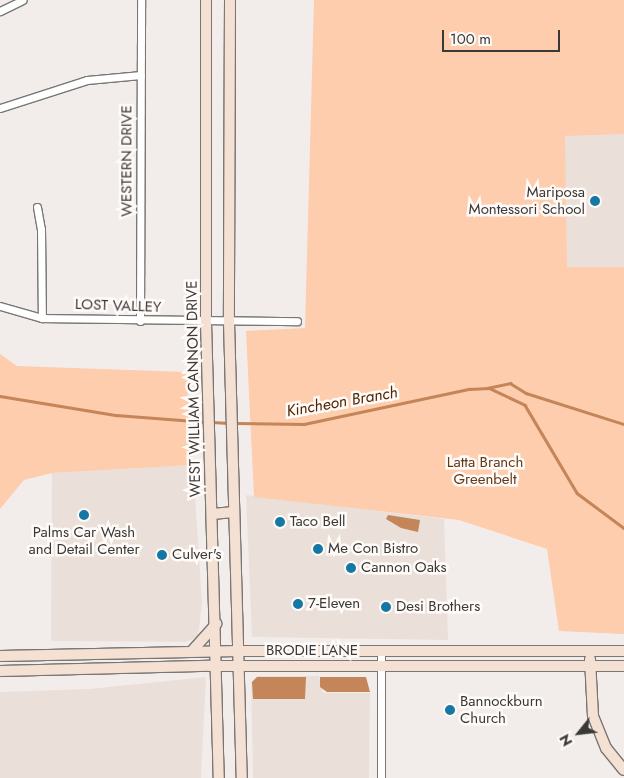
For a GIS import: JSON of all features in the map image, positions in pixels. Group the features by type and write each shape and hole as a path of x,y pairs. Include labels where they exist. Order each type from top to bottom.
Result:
{"main road":[{"name":"WEST WILLIAM CANNON DRIVE","path":"206,0 206,322 218,651 219,778"},
{"path":"230,0 228,322 242,778"},
{"path":"212,514 234,512"},
{"path":"191,652 216,624"},
{"name":"BRODIE LANE","path":"0,656 218,651 624,651"},
{"path":"590,651 593,716 606,748 624,770"},
{"name":"BRODIE LANE","path":"0,671 218,666 624,666"}],"street":[{"path":"0,11 23,0"},
{"name":"WESTERN DRIVE","path":"140,321 141,0"},
{"path":"0,108 87,80 141,75"},
{"path":"37,207 41,229 42,318"},
{"name":"LOST VALLEY","path":"0,306 42,318 206,322 298,321"},
{"path":"381,652 381,778"}],"shaded area":[{"name":"Mariposa Montessori School","path":"565,134 624,134 624,267 565,267"},
{"path":"193,465 202,603 198,637 186,642 51,641 52,473"},
{"name":"Cannon Oaks","path":"246,495 444,519 448,640 252,637"},
{"path":"388,515 420,520 418,532 401,528 386,519"},
{"path":"257,676 319,676 323,693 370,693 369,778 253,778 251,682"},
{"path":"206,677 201,778 0,778 0,692 89,689"},
{"path":"257,677 306,677 305,699 253,699 252,682"},
{"path":"320,677 366,677 370,692 327,692 320,687"}],"green space":[{"name":"Latta Branch Greenbelt","path":"314,0 624,0 624,134 565,136 567,267 624,267 624,634 559,631 547,549 459,520 254,497 246,331 305,328"},
{"path":"0,354 17,366 186,372 193,465 52,473 24,480 0,509"}],"waterway":[{"path":"487,388 510,383 526,393 624,424"},
{"name":"Kincheon Branch","path":"235,423 304,424 469,389 489,388 525,405 577,493 624,528"},
{"name":"Kincheon Branch","path":"0,396 116,415 207,422"},
{"name":"Kincheon Branch","path":"212,422 229,423"}],"place":[{"name":"Mariposa Montessori School","path":"595,201"},
{"name":"Palms Car Wash and Detail Center","path":"84,515"},
{"name":"Taco Bell","path":"280,522"},
{"name":"Me Con Bistro","path":"318,549"},
{"name":"Culver's","path":"162,555"},
{"name":"Cannon Oaks","path":"351,568"},
{"name":"7-Eleven","path":"298,604"},
{"name":"Desi Brothers","path":"386,607"},
{"name":"Bannockburn Church","path":"450,710"}]}
